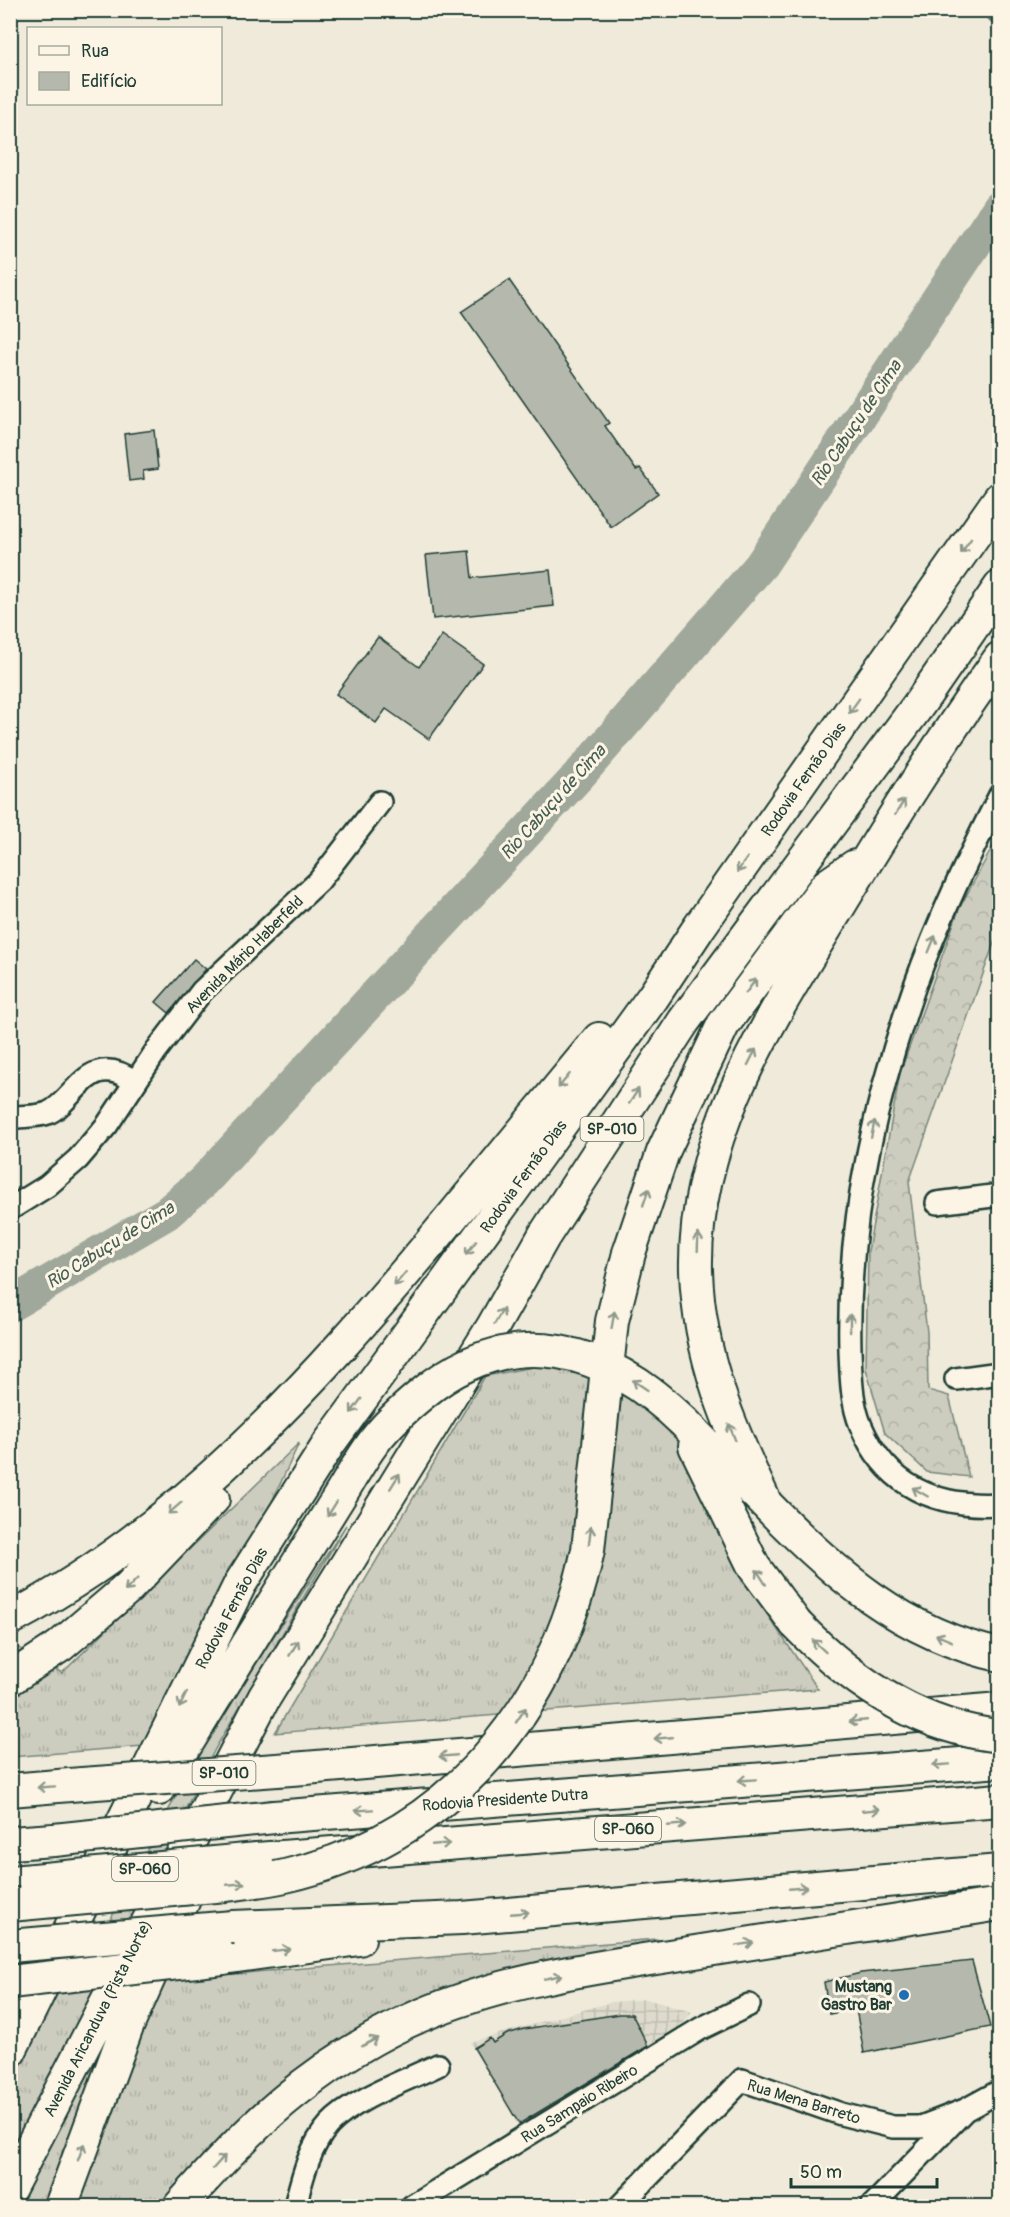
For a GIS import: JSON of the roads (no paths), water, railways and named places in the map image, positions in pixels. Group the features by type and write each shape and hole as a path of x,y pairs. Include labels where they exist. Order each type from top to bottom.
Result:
{"highway":[{"name":"Rodovia Fernão Dias","path":"51,1965 240,1584 323,1452 653,997 700,926 999,498"},
{"name":"SP-010","path":"264,1698 492,1328 544,1236 654,1067 684,1022 920,703 999,587"},
{"path":"766,1504 726,1417 714,1383 705,1344 696,1272 702,1192 721,1125 739,1081 780,1004 868,857 951,726 999,658"},
{"path":"10,1905 254,1882 321,1866 385,1838 415,1820 469,1777 493,1751 521,1716 548,1670 573,1612 582,1581 588,1550 612,1321 629,1253 663,1152 701,1066 723,1025 826,886 868,857"},
{"path":"10,1619 37,1605 115,1554 162,1519 282,1410 360,1327 638,991 700,926"},
{"path":"10,1679 60,1646 128,1588 332,1377 360,1327"},
{"path":"10,2051 51,1965 374,1441 408,1406 435,1383 476,1361 515,1350 533,1348 567,1353 621,1373 663,1402 797,1538 871,1599 945,1639 999,1655"},
{"path":"685,1423 742,1546 767,1587 796,1624 830,1657 887,1697 949,1726 971,1733 999,1736"},
{"path":"61,2206 127,2027 256,1739 264,1698"},
{"name":"Avenida Aricanduva (Pista Norte)","path":"10,2188 264,1698"},
{"path":"10,1790 305,1768 999,1709"},
{"name":"Rodovia Presidente Dutra","path":"10,1843 274,1817 999,1761"},
{"name":"SP-060","path":"22,1881 257,1858 999,1800"},
{"path":"10,1946 233,1927 462,1918 999,1871"},
{"path":"180,2206 220,2160 271,2110 301,2085 352,2051 407,2022 499,1989 599,1967 999,1904"},
{"path":"10,1982 353,1941 462,1918"}],"street":[{"path":"999,795 932,944 892,1056 874,1126 861,1197 852,1256 849,1315 852,1390 860,1424 874,1453 903,1481 924,1496 976,1506 999,1504"},
{"name":"Avenida Mário Haberfeld","path":"10,1209 47,1186 78,1159 107,1125 176,1022 202,991 319,881 380,802"},
{"path":"10,1118 47,1113 60,1105 82,1081 91,1076 117,1074 135,1082"},
{"path":"937,1203 999,1195"},
{"path":"956,1379 999,1373"},
{"name":"Rua Sampaio Ribeiro","path":"412,2206 700,2029 749,2005"},
{"path":"296,2206 303,2176 327,2127 345,2110 438,2065"},
{"name":"Rua Mena Barreto","path":"621,2206 742,2080 841,2114 893,2127 921,2127 965,2109"},
{"path":"872,2206 965,2109 999,2091"}],"waterway":[{"path":"983,10 1000,28"},
{"name":"Rio Cabuçu de Cima","path":"10,1305 167,1213 204,1181 582,772 761,565 1000,206"}],"place":[{"name":"Mustang Gastro Bar","path":"904,1995"}]}
